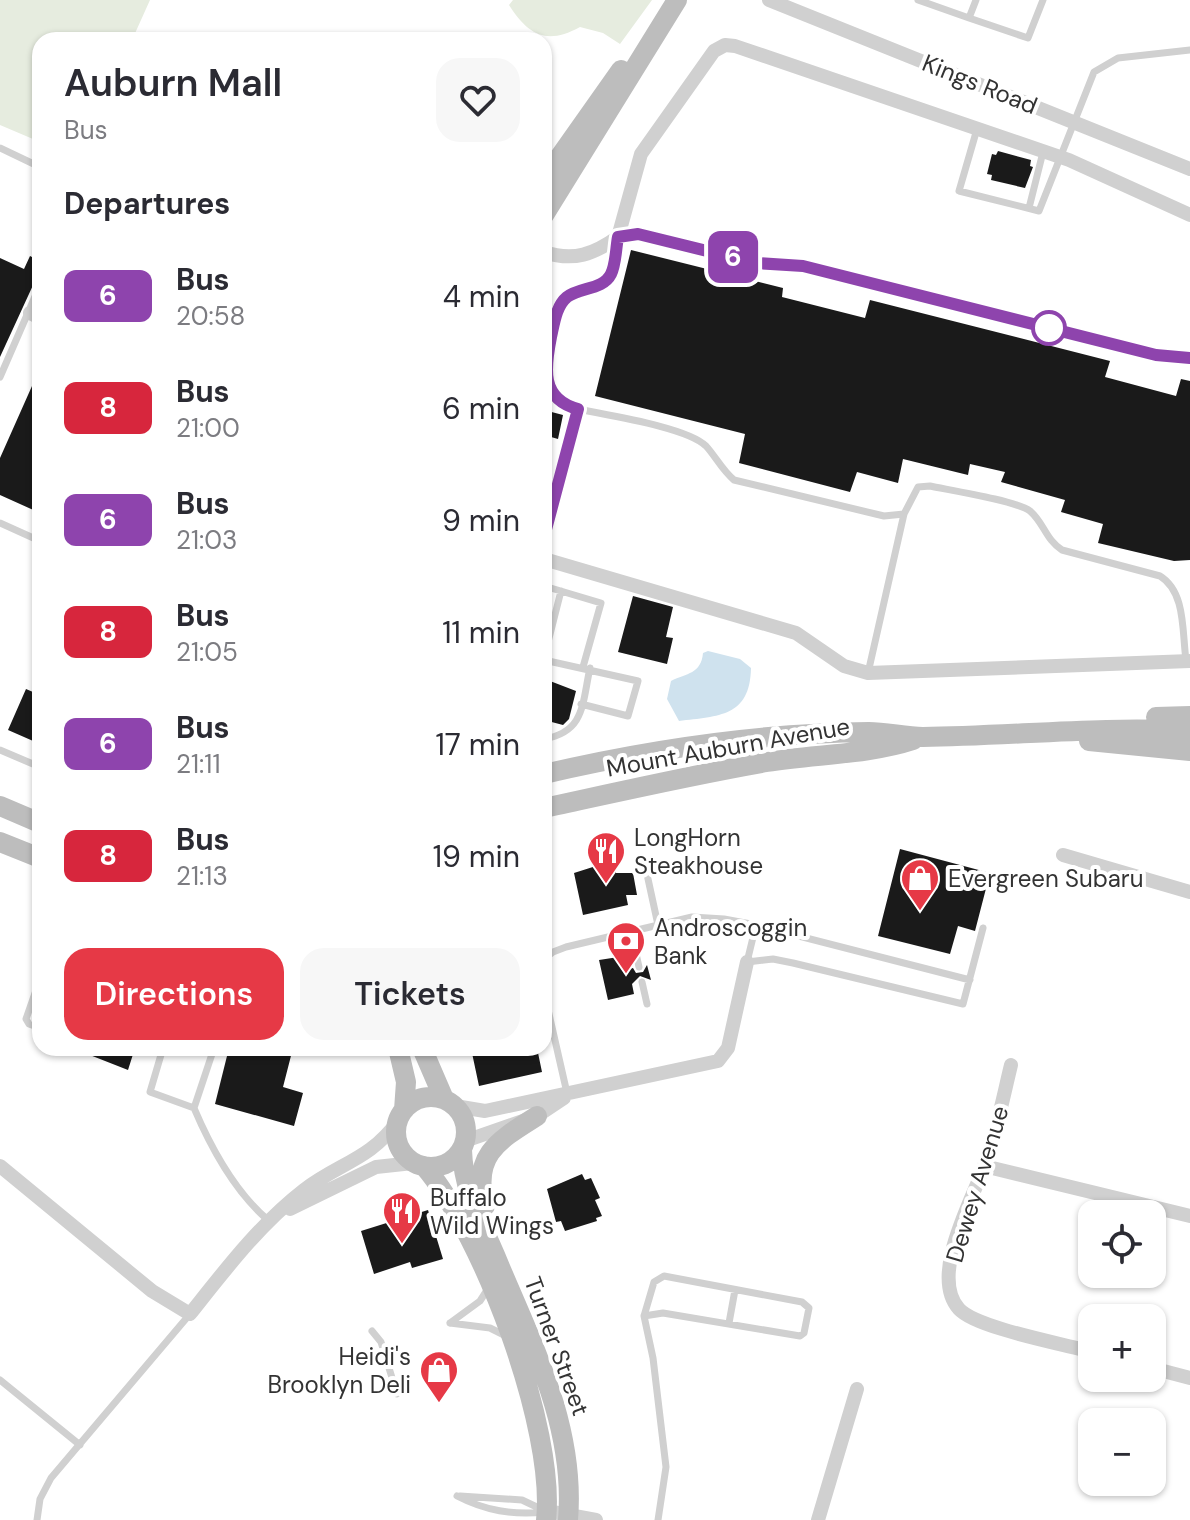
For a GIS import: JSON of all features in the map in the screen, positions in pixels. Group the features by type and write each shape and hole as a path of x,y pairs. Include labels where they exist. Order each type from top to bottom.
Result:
{"main road":[{"path":"552,168 640,42 673,6"},
{"path":"552,202 673,6"},
{"path":"1001,733 1124,719 1190,716"},
{"name":"Mount Auburn Avenue","path":"552,772 696,744 771,736 873,732 920,737 1119,729 1190,731"},
{"path":"1001,733 1190,751"},
{"name":"Mount Auburn Avenue","path":"552,806 697,775 825,754 890,747 920,737"},
{"path":"0,806 32,820"},
{"path":"0,842 32,855"},
{"path":"400,1056 406,1082 397,1140 418,1164 440,1166 453,1160 467,1134 463,1116 450,1102 426,1056"},
{"path":"401,1116 419,1099 450,1102"},
{"path":"536,1354 539,1333 485,1206 480,1175 487,1154 506,1136 537,1116"},
{"name":"Turner Street","path":"463,1145 471,1200 536,1354 560,1420 567,1473 568,1517"},
{"name":"Turner Street","path":"418,1164 450,1199 491,1285 512,1341 532,1399 541,1440 547,1516"}],"street":[{"name":"Kings Road","path":"769,0 1190,169"},
{"path":"552,254 570,258 598,251 618,237 641,154 714,51 725,45 1043,151 1190,215"},
{"path":"552,561 796,633 844,666 868,673 1188,661"},
{"path":"1063,855 1190,892"},
{"path":"450,1102 485,1111 567,1096 718,1061 728,1048 747,962"},
{"name":"Dewey Avenue","path":"1011,1065 984,1166 955,1244 949,1277 955,1303 966,1315 979,1322 1078,1348"},
{"path":"463,1145 537,1116 567,1096"},
{"path":"0,1166 152,1291 190,1314 268,1220 307,1188 384,1141 401,1116"},
{"path":"268,1220 376,1167 418,1164"},
{"path":"984,1166 1190,1216"},
{"path":"1166,1372 1190,1378"},
{"path":"818,1520 857,1389"},
{"path":"547,1516 596,1520"}],"lane":[{"path":"918,0 1028,38 1043,0"},
{"path":"969,18 976,0"},
{"path":"977,129 959,191 1039,211 1094,72 1118,58 1190,50"},
{"path":"0,148 32,163"},
{"path":"1029,208 1043,151"},
{"path":"552,334 556,314 567,297 602,283 611,274 618,237 638,234 756,263 803,266 1156,355 1190,358"},
{"path":"0,377 32,321"},
{"path":"552,389 569,407 673,431 704,444 719,467 734,480 884,516 904,514"},
{"path":"552,507 578,409"},
{"path":"868,673 904,514 918,487 930,486 1027,509 1039,521 1049,541 1062,550 1160,576 1172,583 1179,603 1188,661"},
{"path":"0,523 32,537"},
{"path":"552,588 601,603 575,726 561,736 552,738"},
{"path":"552,627 561,591"},
{"path":"552,661 638,681 628,716 581,704"},
{"path":"0,750 32,764"},
{"path":"645,865 658,925"},
{"path":"552,953 692,917 756,925 970,980"},
{"path":"756,925 747,962 773,959 963,1004 983,928"},
{"path":"631,931 639,967"},
{"path":"642,982 647,1004"},
{"path":"32,1002 26,1019 32,1025"},
{"path":"552,1028 567,1096"},
{"path":"161,1056 150,1092 194,1108"},
{"path":"211,1056 194,1108 206,1136 248,1203 268,1220"},
{"path":"644,1316 663,1313 800,1336 804,1333 809,1308 802,1302 659,1277 654,1282 644,1316 653,1358 666,1467 658,1520"},
{"path":"491,1285 480,1301 450,1323 490,1328 512,1341"},
{"path":"729,1323 735,1290"},
{"path":"37,1520 40,1499 51,1478 190,1314"},
{"path":"372,1331 381,1342 397,1394"},
{"path":"0,1380 80,1445"},
{"path":"457,1496 522,1500 547,1516 481,1508 457,1496"}],"shaded area":[{"path":"0,0 150,0 136,32 32,32 32,139 0,125"},
{"path":"513,0 652,0 620,44 603,33 580,27 558,36 552,36 552,32 536,32 516,16 509,5"}],"water":[{"path":"708,651 740,659 751,668 745,696 730,711 707,718 679,721 667,699 671,681 696,669 703,653"}],"building":[{"path":"998,151 1031,160 1030,166 1033,167 1025,188 991,180 992,175 987,174 992,154 996,155"},
{"path":"631,250 783,288 782,297 865,318 870,300 1110,361 1105,377 1176,396 1181,379 1190,381 1190,560 1174,561 1098,543 1103,524 1061,512 1065,500 1001,482 1005,472 970,464 968,475 903,459 898,483 857,472 850,492 739,463 745,434 595,396"},
{"path":"32,257 32,287 0,357 0,258 24,269"},
{"path":"32,386 32,509 0,495 0,458"},
{"path":"552,412 563,415 558,439 552,437"},
{"path":"633,596 673,607 666,637 673,638 667,664 618,652"},
{"path":"552,682 576,691 569,719 563,725 552,722"},
{"path":"26,689 32,692 32,740 8,730"},
{"path":"900,849 990,873 975,931 958,926 950,954 878,936"},
{"name":"LongHorn Steakhouse","path":"614,865 616,873 633,873 637,895 626,895 628,905 583,915 574,873 596,866 596,869"},
{"name":"Androscoggin Bank","path":"625,956 628,969 633,968 636,973 643,972 647,965 651,980 640,976 632,984 634,994 608,1000 599,960"},
{"path":"92,1056 132,1056 128,1070"},
{"path":"227,1056 291,1056 283,1087 303,1093 294,1126 215,1104"},
{"path":"473,1056 539,1056 542,1072 479,1086"},
{"path":"582,1174 585,1180 591,1178 600,1198 595,1200 602,1216 596,1218 597,1221 565,1231 561,1221 556,1222 547,1189"},
{"name":"Buffalo Wild Wings","path":"428,1210 443,1259 412,1268 410,1262 374,1274 361,1231"}],"bus line":[{"name":"6","path":"552,334 556,314 567,297 602,283 611,274 618,237 638,234 756,263 803,266 1156,355 1190,358"},
{"name":"6","path":"552,389 569,407 578,409 552,507"}],"place":[{"name":"LongHorn Steakhouse","path":"606,885"},
{"name":"Evergreen Subaru","path":"920,912"},
{"name":"Androscoggin Bank","path":"626,975"},
{"name":"Buffalo Wild Wings","path":"402,1245"},
{"name":"Heidi's Brooklyn Deli","path":"439,1404"}]}
